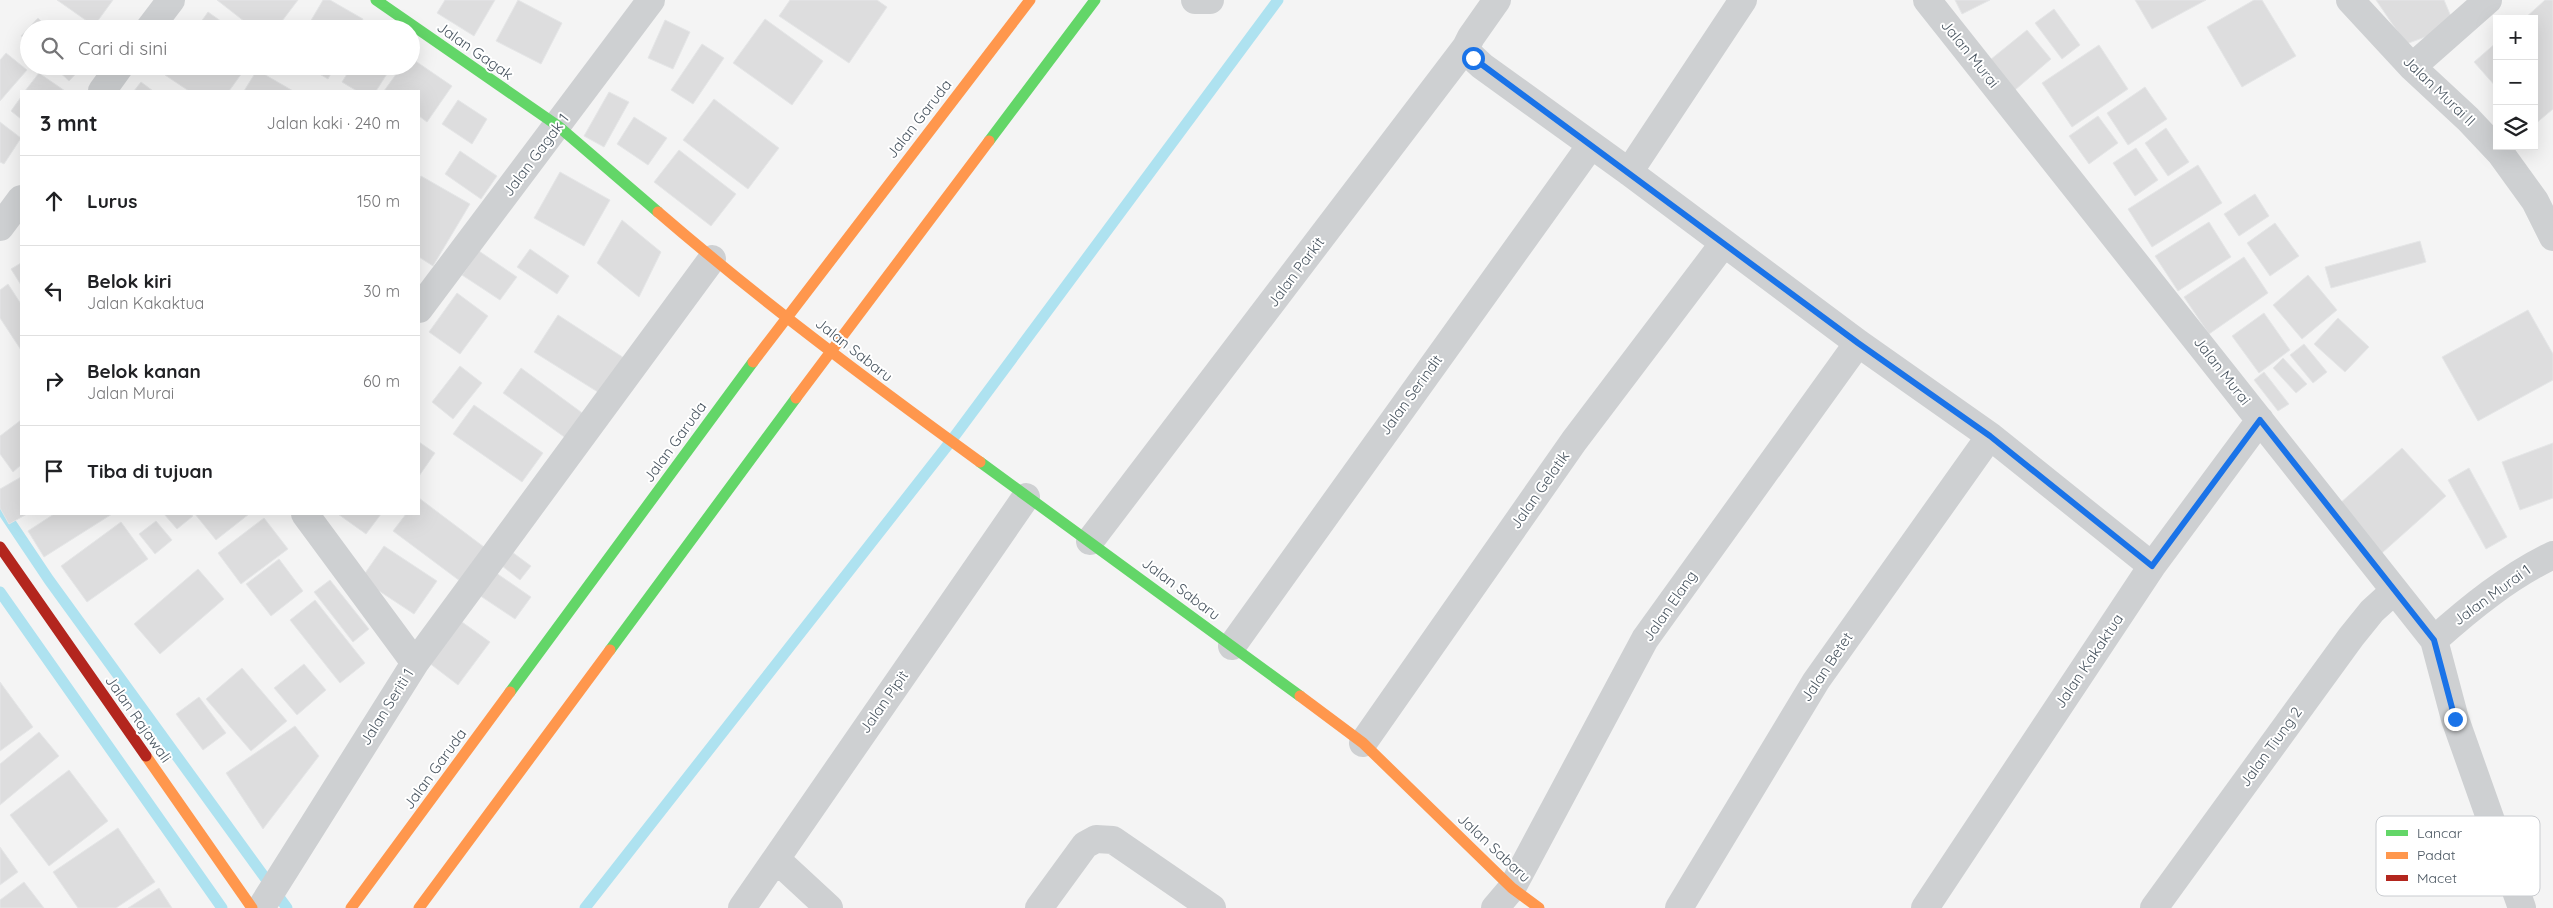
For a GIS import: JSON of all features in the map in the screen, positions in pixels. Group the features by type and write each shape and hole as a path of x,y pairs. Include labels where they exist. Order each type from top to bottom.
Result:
{"main road":[{"name":"Jalan Gagak","path":"376,0 405,20"},
{"name":"Jalan Garuda","path":"351,908 787,315 1030,0"},
{"path":"419,908 830,352 1095,0"},
{"name":"Jalan Gagak","path":"420,30 558,126 712,259"},
{"name":"Jalan Sabaru","path":"712,259 787,315 830,352 1363,743 1504,898 1539,908"},
{"name":"Jalan Rajawali","path":"0,547 252,908"}],"street":[{"path":"156,20 171,0"},
{"name":"Jalan Gagak 1","path":"420,305 427,279 558,126 651,0"},
{"path":"1195,0 1210,0"},
{"name":"Jalan Parkit","path":"1090,541 1466,48 1471,37 1497,0"},
{"path":"1629,172 1743,0"},
{"name":"Jalan Murai","path":"1927,0 2434,640 2455,719 2489,816"},
{"name":"Jalan Murai II","path":"2350,0 2412,67 2468,119 2501,154 2535,201 2553,237"},
{"path":"2412,67 2488,0"},
{"path":"1466,48 1468,53 1482,66 1629,172 1858,343 1990,436 2152,566"},
{"path":"103,90 114,75"},
{"name":"Jalan Serindit","path":"1232,646 1591,145"},
{"path":"0,227 20,200"},
{"name":"Jalan Gelatik","path":"1363,743 1574,441 1724,244"},
{"path":"415,663 712,259"},
{"name":"Jalan Elang","path":"1504,898 1645,639 1858,343"},
{"name":"Jalan Kakaktua","path":"1925,908 2152,566 2260,420"},
{"name":"Jalan Betet","path":"1679,908 1816,681 1990,436"},
{"name":"Jalan Pipit","path":"742,908 1026,497"},
{"name":"Jalan Seriti 1","path":"261,908 415,663 306,515"},
{"name":"Jalan Murai 1","path":"2434,640 2469,608 2522,570 2553,555"},
{"name":"Jalan Tiung 2","path":"2154,908 2351,637 2372,611 2394,591"},
{"path":"1039,908 1085,845 1096,839 1112,840 1212,908"},
{"path":"776,859 829,908"},
{"name":"Jalan Murai","path":"2518,896 2522,908"}],"building":[{"path":"57,0 113,0 98,20 85,20"},
{"path":"217,0 298,0 283,20 243,20"},
{"path":"323,0 330,0 363,19 362,20 311,20"},
{"path":"445,0 495,0 474,36 437,13"},
{"path":"518,0 562,23 541,64 496,41"},
{"path":"790,0 877,0 887,7 849,63 779,16"},
{"path":"1955,0 1990,0 1962,14"},
{"path":"2135,0 2206,0 2152,29"},
{"path":"2254,0 2262,0 2296,56 2242,87 2207,27"},
{"path":"2376,0 2444,0 2455,26 2406,44"},
{"path":"2545,0 2553,0 2553,109 2538,122 2538,15 2528,15"},
{"path":"2054,9 2080,45 2062,59 2035,23"},
{"path":"208,12 219,20 202,20"},
{"path":"765,19 823,61 792,105 733,63"},
{"path":"665,20 690,32 673,69 648,58"},
{"path":"2027,30 2051,59 2015,90 1990,60"},
{"path":"702,44 724,58 693,104 671,90"},
{"path":"2099,45 2128,89 2072,127 2042,83"},
{"path":"2493,45 2493,83 2474,62"},
{"path":"6,53 20,64 20,75 23,75 0,101 0,60"},
{"path":"420,64 452,86 427,122 420,117 420,90 385,90 396,75 420,75"},
{"path":"37,75 42,75 64,90 26,90"},
{"path":"63,75 75,75 69,81"},
{"path":"165,75 241,75 230,90 188,90"},
{"path":"254,75 266,75 291,90 245,90"},
{"path":"321,75 330,75 328,79"},
{"path":"346,75 386,75 377,90 355,90 342,82"},
{"path":"141,82 152,90 135,90"},
{"path":"2145,87 2167,119 2128,145 2107,113"},
{"path":"609,92 629,102 604,147 584,136"},
{"path":"20,98 20,118 11,111"},
{"path":"714,99 779,148 748,189 683,140"},
{"path":"458,100 487,119 472,144 442,124"},
{"path":"2098,116 2118,143 2089,164 2069,136"},
{"path":"634,117 667,138 648,165 617,144"},
{"path":"0,122 20,137 20,140 4,164 0,162"},
{"path":"2166,128 2189,162 2168,176 2145,143"},
{"path":"2136,148 2158,180 2135,196 2113,163"},
{"path":"679,150 736,194 711,226 654,182"},
{"path":"460,151 497,176 481,199 445,174"},
{"path":"2198,165 2222,203 2152,247 2128,209"},
{"path":"560,172 610,200 584,246 534,218"},
{"path":"421,176 470,204 433,266 420,258"},
{"path":"2255,194 2269,216 2239,236 2224,214"},
{"path":"622,220 661,252 639,297 597,263"},
{"path":"2209,222 2231,257 2178,291 2155,256"},
{"path":"2275,223 2299,256 2270,276 2247,243"},
{"path":"2420,241 2426,262 2331,288 2325,267"},
{"path":"530,249 569,276 557,294 517,267"},
{"path":"479,251 517,277 500,300 462,275"},
{"path":"2244,257 2268,293 2209,334 2184,297"},
{"path":"20,264 20,283 11,269"},
{"path":"2308,275 2337,310 2302,339 2273,305"},
{"path":"8,284 20,302 20,348 0,318 0,290"},
{"path":"457,293 488,316 460,354 429,332"},
{"path":"2528,310 2553,354 2553,380 2478,421 2442,357"},
{"path":"2264,313 2290,350 2259,373 2232,336"},
{"path":"558,315 624,358 601,394 534,352"},
{"path":"2338,318 2369,347 2345,372 2314,344"},
{"path":"2304,344 2327,372 2313,383 2290,355"},
{"path":"2283,358 2307,384 2296,393 2273,368"},
{"path":"460,366 482,383 453,419 432,402"},
{"path":"521,368 585,415 567,439 503,393"},
{"path":"2264,372 2289,404 2278,411 2254,380"},
{"path":"474,405 543,453 522,482 453,434"},
{"path":"20,421 20,466 13,472 0,454 0,436"},
{"path":"420,443 435,453 420,475"},
{"path":"2553,443 2553,498 2520,510 2502,462"},
{"path":"2402,448 2446,496 2382,553 2338,505"},
{"path":"2469,468 2507,537 2486,549 2448,480"},
{"path":"20,478 20,515 25,515 9,524 0,508 0,489"},
{"path":"420,499 484,547 460,581 393,531 405,515 420,515"},
{"path":"52,515 110,515 44,557 28,531"},
{"path":"165,515 193,516 177,529"},
{"path":"196,515 248,515 216,540"},
{"path":"339,515 380,515 366,534"},
{"path":"264,518 288,549 241,584 218,553"},
{"path":"156,521 172,540 155,554 139,534"},
{"path":"121,522 148,559 87,602 61,566"},
{"path":"384,546 437,581 414,614 361,579"},
{"path":"508,549 531,566 520,580 497,562"},
{"path":"279,559 303,591 271,616 246,584"},
{"path":"489,568 531,597 515,619 473,591"},
{"path":"198,569 224,599 160,654 134,624"},
{"path":"330,580 369,629 353,642 314,592"},
{"path":"315,600 365,663 340,683 290,620"},
{"path":"455,617 490,642 458,685 424,659"},
{"path":"304,664 326,690 297,715 274,688"},
{"path":"242,668 287,721 251,751 206,699"},
{"path":"0,682 33,727 0,751"},
{"path":"199,697 226,733 203,750 176,714"},
{"path":"295,726 319,756 263,829 226,773"},
{"path":"39,732 59,756 0,805 0,764"},
{"path":"69,770 108,821 49,866 10,815"},
{"path":"118,828 155,882 116,908 78,908 53,872"},
{"path":"0,847 18,872 0,885"},
{"path":"24,882 44,908 0,908 0,900"},
{"path":"159,888 172,908 128,908"}],"waterway":[{"path":"585,908 951,441 1278,0"},
{"path":"0,507 49,580 287,908"},
{"path":"0,592 222,908"}],"traffic: fast":[{"path":"376,0 405,20"},
{"path":"989,141 1095,0"},
{"path":"420,30 558,126 658,212"},
{"path":"510,692 753,362"},
{"path":"610,650 796,398"},
{"path":"980,462 1300,696"}],"traffic: slow":[{"path":"753,362 1030,0"},
{"path":"796,398 989,141"},
{"path":"658,212 816,340 980,462"},
{"path":"419,908 610,650"},
{"path":"351,908 510,692"},
{"path":"1300,696 1363,743 1512,888 1539,908"},
{"path":"146,756 252,908"}],"traffic: jam":[{"path":"0,547 146,756"}],"route":[{"path":"1473,58 1858,343 1990,436 2152,566 2260,420 2434,640 2443,680 2455,719"}]}
